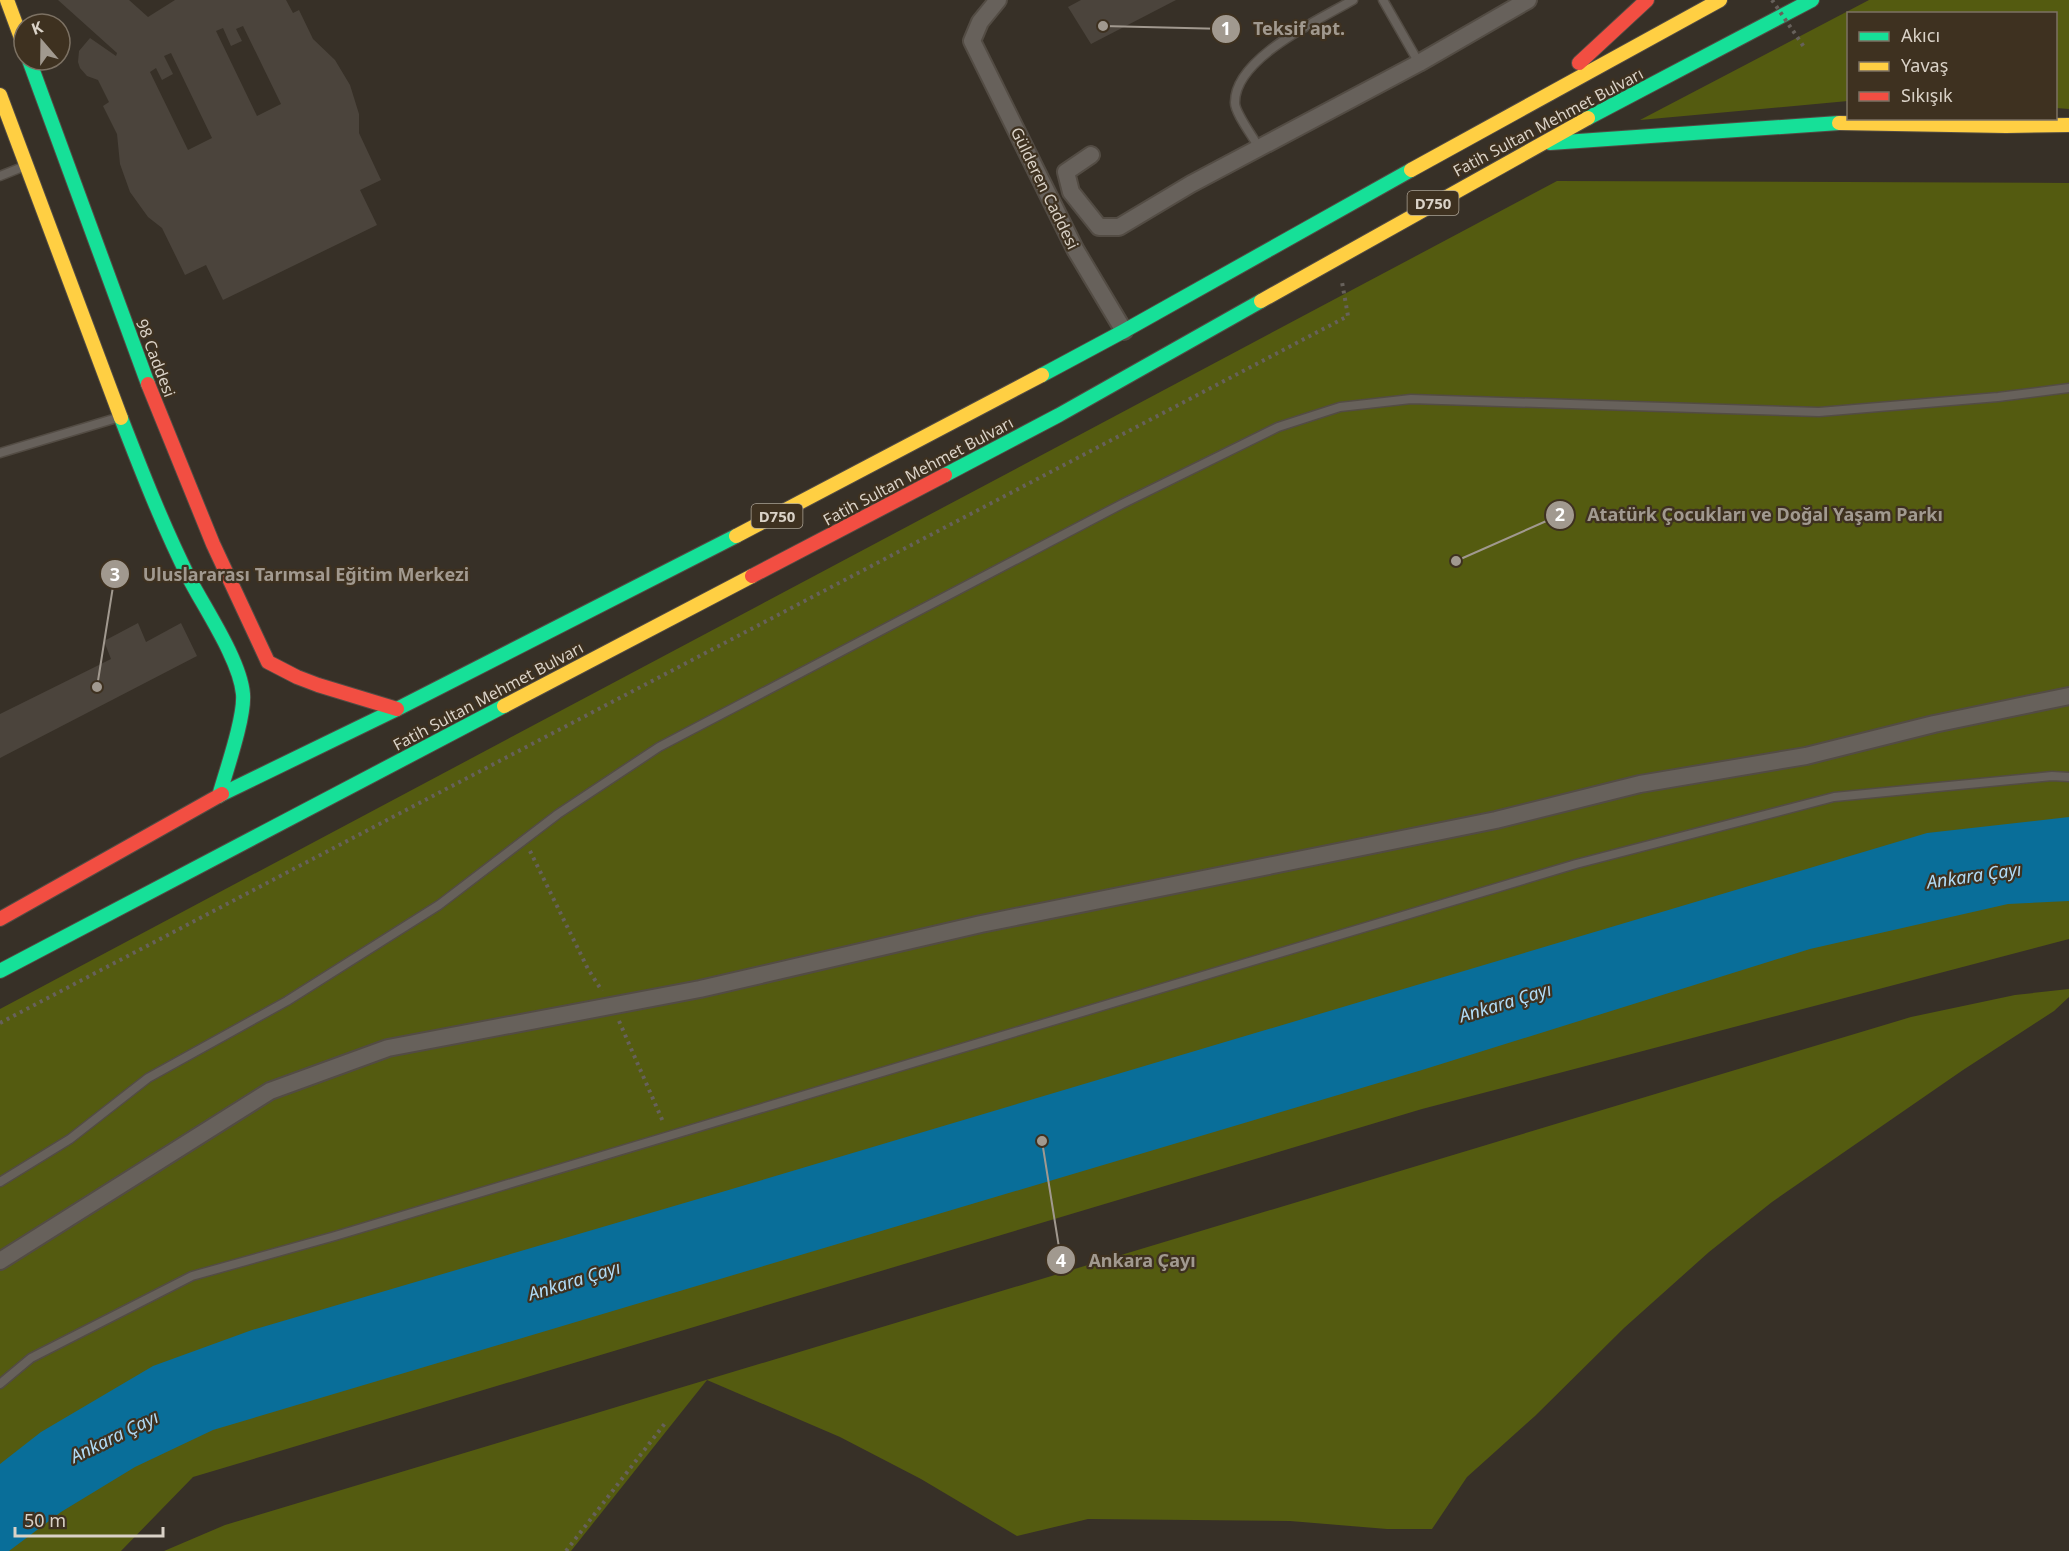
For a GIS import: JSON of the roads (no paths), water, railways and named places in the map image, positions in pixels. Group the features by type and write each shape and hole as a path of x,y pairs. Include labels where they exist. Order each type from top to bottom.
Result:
{"main road":[{"path":"1544,95 1647,0"},
{"name":"Fatih Sultan Mehmet Bulvarı","path":"0,919 219,796 397,709 760,525 1124,331 1544,95 1720,0"},
{"name":"Fatih Sultan Mehmet Bulvarı","path":"0,971 1059,415 1538,144 1812,0"},
{"name":"98 Caddesi","path":"33,72 150,390 213,544 254,668 243,696 238,725 219,796"},
{"name":"98 Caddesi","path":"0,95 144,478 188,576 254,668"},
{"path":"1538,144 1848,122 2006,126 2069,125"},
{"path":"254,668 397,709"}],"street":[{"name":"Gülderen Caddesi","path":"998,0 980,22 972,41 1075,249 1124,331"},
{"path":"1090,155 1066,172 1071,192 1099,227 1119,227 1191,184 1419,63 1528,0"},
{"path":"0,1261 270,1091 388,1048 700,989 981,924 1496,820 1640,784 1806,756 1934,724 2069,696"}],"lane":[{"path":"1259,148 1235,105 1238,85 1255,63 1275,45 1353,0"},
{"path":"1383,0 1419,63"},
{"path":"0,176 26,165"},
{"path":"0,1182 70,1139 148,1078 288,1001 439,905 558,814 659,747 1132,499 1278,427 1340,407 1411,399 1819,412 1998,397 2069,388"},
{"path":"0,453 121,417"},
{"path":"0,1384 31,1358 192,1276 335,1236 1575,864 1834,797 2052,776 2069,777"}],"water":[{"path":"2069,817 2069,901 2008,904 1810,949 1422,1070 213,1430 135,1467 61,1512 9,1551 0,1551 0,1464 41,1432 153,1366 252,1330 1927,833"}],"place":[{"name":"Teksif apt.","path":"1103,26"},
{"name":"Atatürk Çocukları ve Doğal Yaşam Parkı","path":"1456,561"},
{"name":"Uluslararası Tarımsal Eğitim Merkezi","path":"97,687"},
{"name":"Ankara Çayı","path":"1042,1141"}]}
